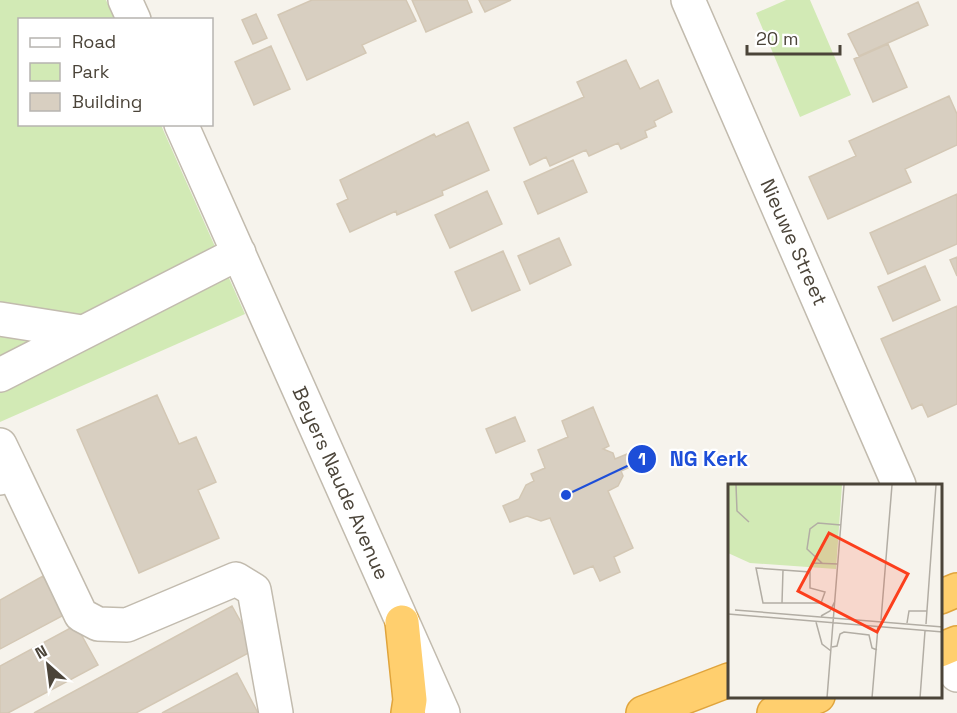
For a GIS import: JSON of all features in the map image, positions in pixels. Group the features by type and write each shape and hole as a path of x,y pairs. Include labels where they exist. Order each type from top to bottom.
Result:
{"highway":[{"path":"402,622 410,700 408,713"},
{"path":"644,713 728,680"},
{"path":"774,713 813,698"}],"street":[{"path":"125,0 133,18"},
{"name":"Nieuwe Street","path":"688,0 899,484"},
{"name":"Beyers Naude Avenue","path":"182,126 443,713"},
{"path":"0,375 239,253"},
{"path":"0,319 82,332"},
{"path":"4,465 81,615 98,624 127,625 236,579 254,590 276,713"}],"green space":[{"path":"0,0 106,0 115,18 18,18 18,126 161,126 245,314 0,422"},
{"path":"786,0 810,0 851,95 800,117 756,13"}],"building":[{"path":"312,0 406,0 416,21 362,45 366,53 307,80 278,15"},
{"path":"412,0 467,0 472,12 426,32"},
{"path":"479,0 511,0 485,12"},
{"path":"918,2 928,25 859,56 848,34"},
{"path":"256,14 267,38 253,44 242,20"},
{"path":"888,44 907,87 873,102 854,59"},
{"path":"271,46 290,89 254,105 235,62"},
{"path":"626,60 640,89 658,80 672,112 654,121 656,126 645,131 647,137 621,149 618,143 589,156 586,150 550,166 546,157 530,165 514,128 584,97 577,82"},
{"path":"949,96 957,114 957,145 905,169 911,182 828,219 809,177 856,156 849,141"},
{"path":"468,122 489,170 442,191 443,195 397,215 396,211 350,232 337,204 348,199 340,180 434,134 436,137"},
{"path":"573,160 587,192 538,214 524,182"},
{"path":"487,191 502,224 450,248 435,215"},
{"path":"957,194 957,244 888,274 870,233"},
{"path":"559,238 571,265 530,284 518,256"},
{"path":"503,251 520,290 472,311 455,272"},
{"path":"957,257 957,276 950,260"},
{"path":"925,266 940,300 893,321 878,287"},
{"path":"957,306 957,404 928,417 922,404 912,409 881,339"},
{"path":"157,395 179,444 196,437 216,482 198,490 219,538 139,573 77,430"},
{"path":"593,407 609,446 603,449 613,453 615,459 627,454 632,466 621,471 623,476 618,486 608,491 633,548 614,557 620,572 600,581 593,566 574,574 550,518 541,521 527,516 510,522 503,506 519,499 526,485 534,481 531,474 545,468 538,450 568,437 562,421"},
{"path":"515,417 525,441 496,453 486,429"},
{"path":"43,576 64,615 0,649 0,600"},
{"path":"232,606 256,649 136,713 34,713"},
{"path":"76,625 98,665 8,713 0,713 0,666"},
{"path":"237,673 258,713 162,713"}],"place":[{"name":"NG Kerk","path":"566,495"}]}
